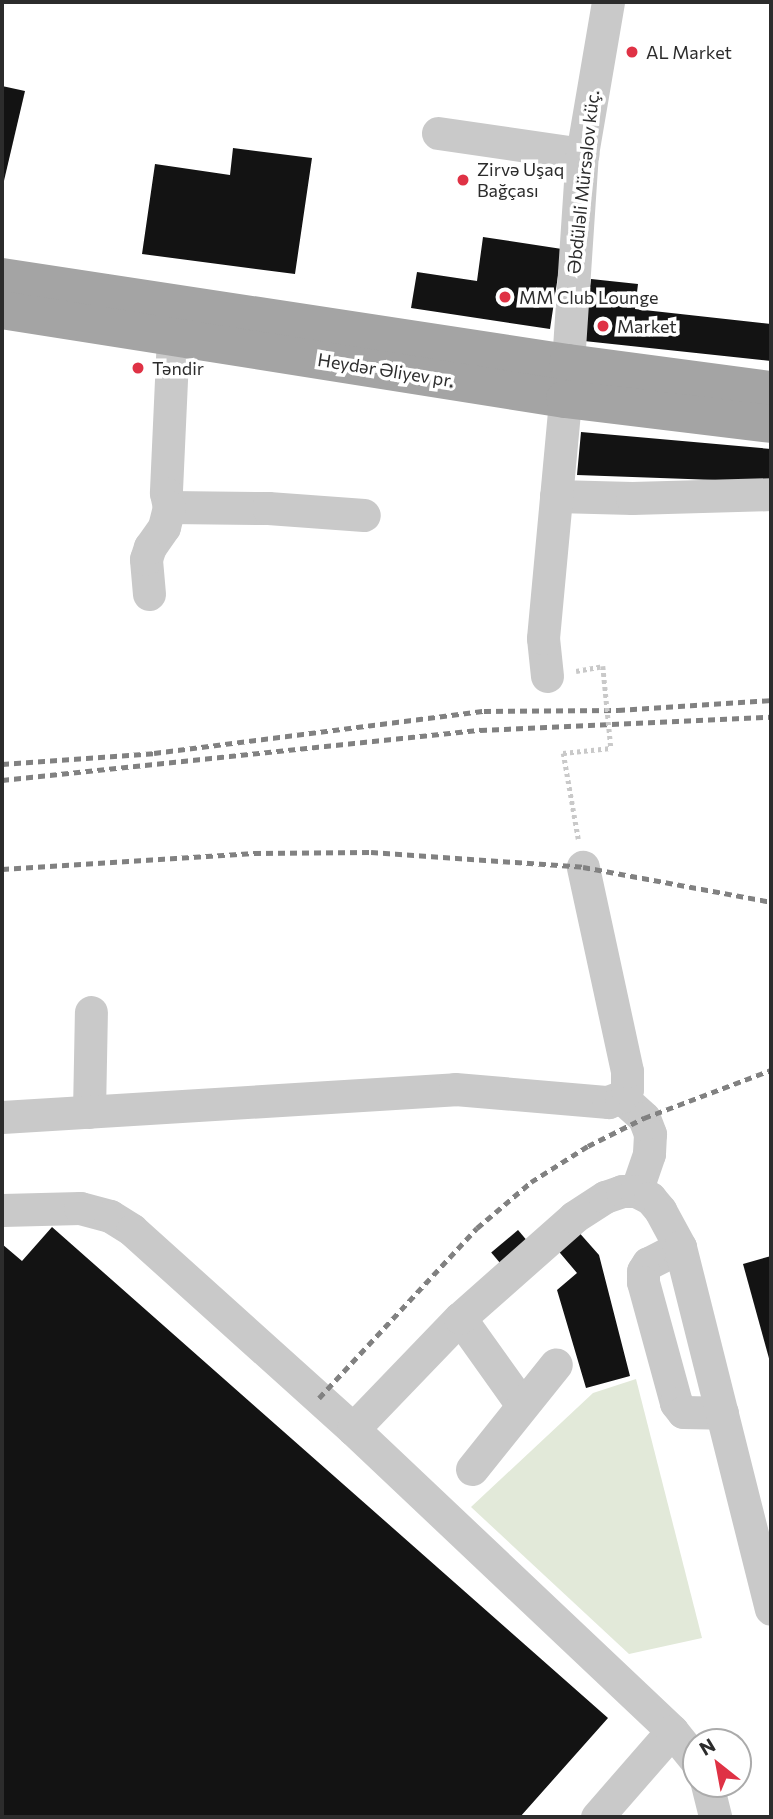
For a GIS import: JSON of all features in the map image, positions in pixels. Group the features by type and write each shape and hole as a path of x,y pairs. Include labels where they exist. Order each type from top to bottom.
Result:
{"main road":[{"name":"Heydər Əliyev pr.","path":"2,277 566,381 771,424"},
{"name":"Heydər Əliyev pr.","path":"2,310 173,336 566,381 771,390"}],"street":[{"name":"Əbdüləli Mürsəlov küç.","path":"547,676 542,638 566,381 582,154 608,2"},
{"path":"438,133 582,154"},
{"path":"149,594 146,559 164,527 169,507 166,493 173,336"},
{"path":"556,496 632,498 771,494"},
{"path":"169,507 268,508 364,515"},
{"path":"2,1117 456,1089 608,1102 621,1097 627,1089 627,1072 583,867"},
{"path":"89,1112 91,1012"},
{"path":"621,1097 644,1118 650,1134 649,1154 636,1191"},
{"path":"353,1429 460,1318 574,1217 605,1197 622,1191 636,1191 650,1198 660,1210 680,1248 771,1609"},
{"path":"2,1210 80,1208 110,1216 132,1230 353,1429 672,1731 682,1744"},
{"path":"680,1248 648,1263 643,1271 643,1282 676,1403 683,1412 722,1413"},
{"path":"460,1318 522,1405"},
{"path":"472,1469 556,1364"},
{"path":"597,1817 672,1731"},
{"path":"710,1798 715,1817"}],"path":[{"path":"583,867 562,753 611,748 603,666"}],"green space":[{"path":"636,1379 702,1638 629,1654 471,1507 593,1393"}],"building":[{"path":"2,86 25,91 3,185 2,185"},
{"path":"233,148 312,158 295,274 142,254 155,164 230,175"},
{"path":"483,237 562,249 550,329 411,308 417,272 477,281"},
{"path":"591,279 638,284 635,309 771,324 771,361 584,341"},
{"path":"581,432 771,449 771,482 577,475"},
{"path":"52,1227 608,1718 520,1817 2,1817 2,1244 22,1261"},
{"path":"576,1229 599,1255 630,1376 586,1388 557,1290 577,1273 555,1247"},
{"path":"518,1230 533,1248 506,1270 491,1252"},
{"path":"771,1256 771,1362 770,1362 743,1264"}],"railway":[{"path":"2,764 154,753 484,711 618,710 771,700"},
{"path":"2,780 480,730 771,717"},
{"path":"2,869 254,853 371,852 583,867 771,902"},
{"path":"319,1398 477,1228 531,1182 588,1146 644,1118 771,1070"}],"place":[{"name":"AL Market","path":"632,52"},
{"name":"Zirvə Uşaq Bağçası","path":"463,180"},
{"name":"MM Club Lounge","path":"505,297"},
{"name":"Market","path":"603,326"},
{"name":"Təndir","path":"138,368"}]}
